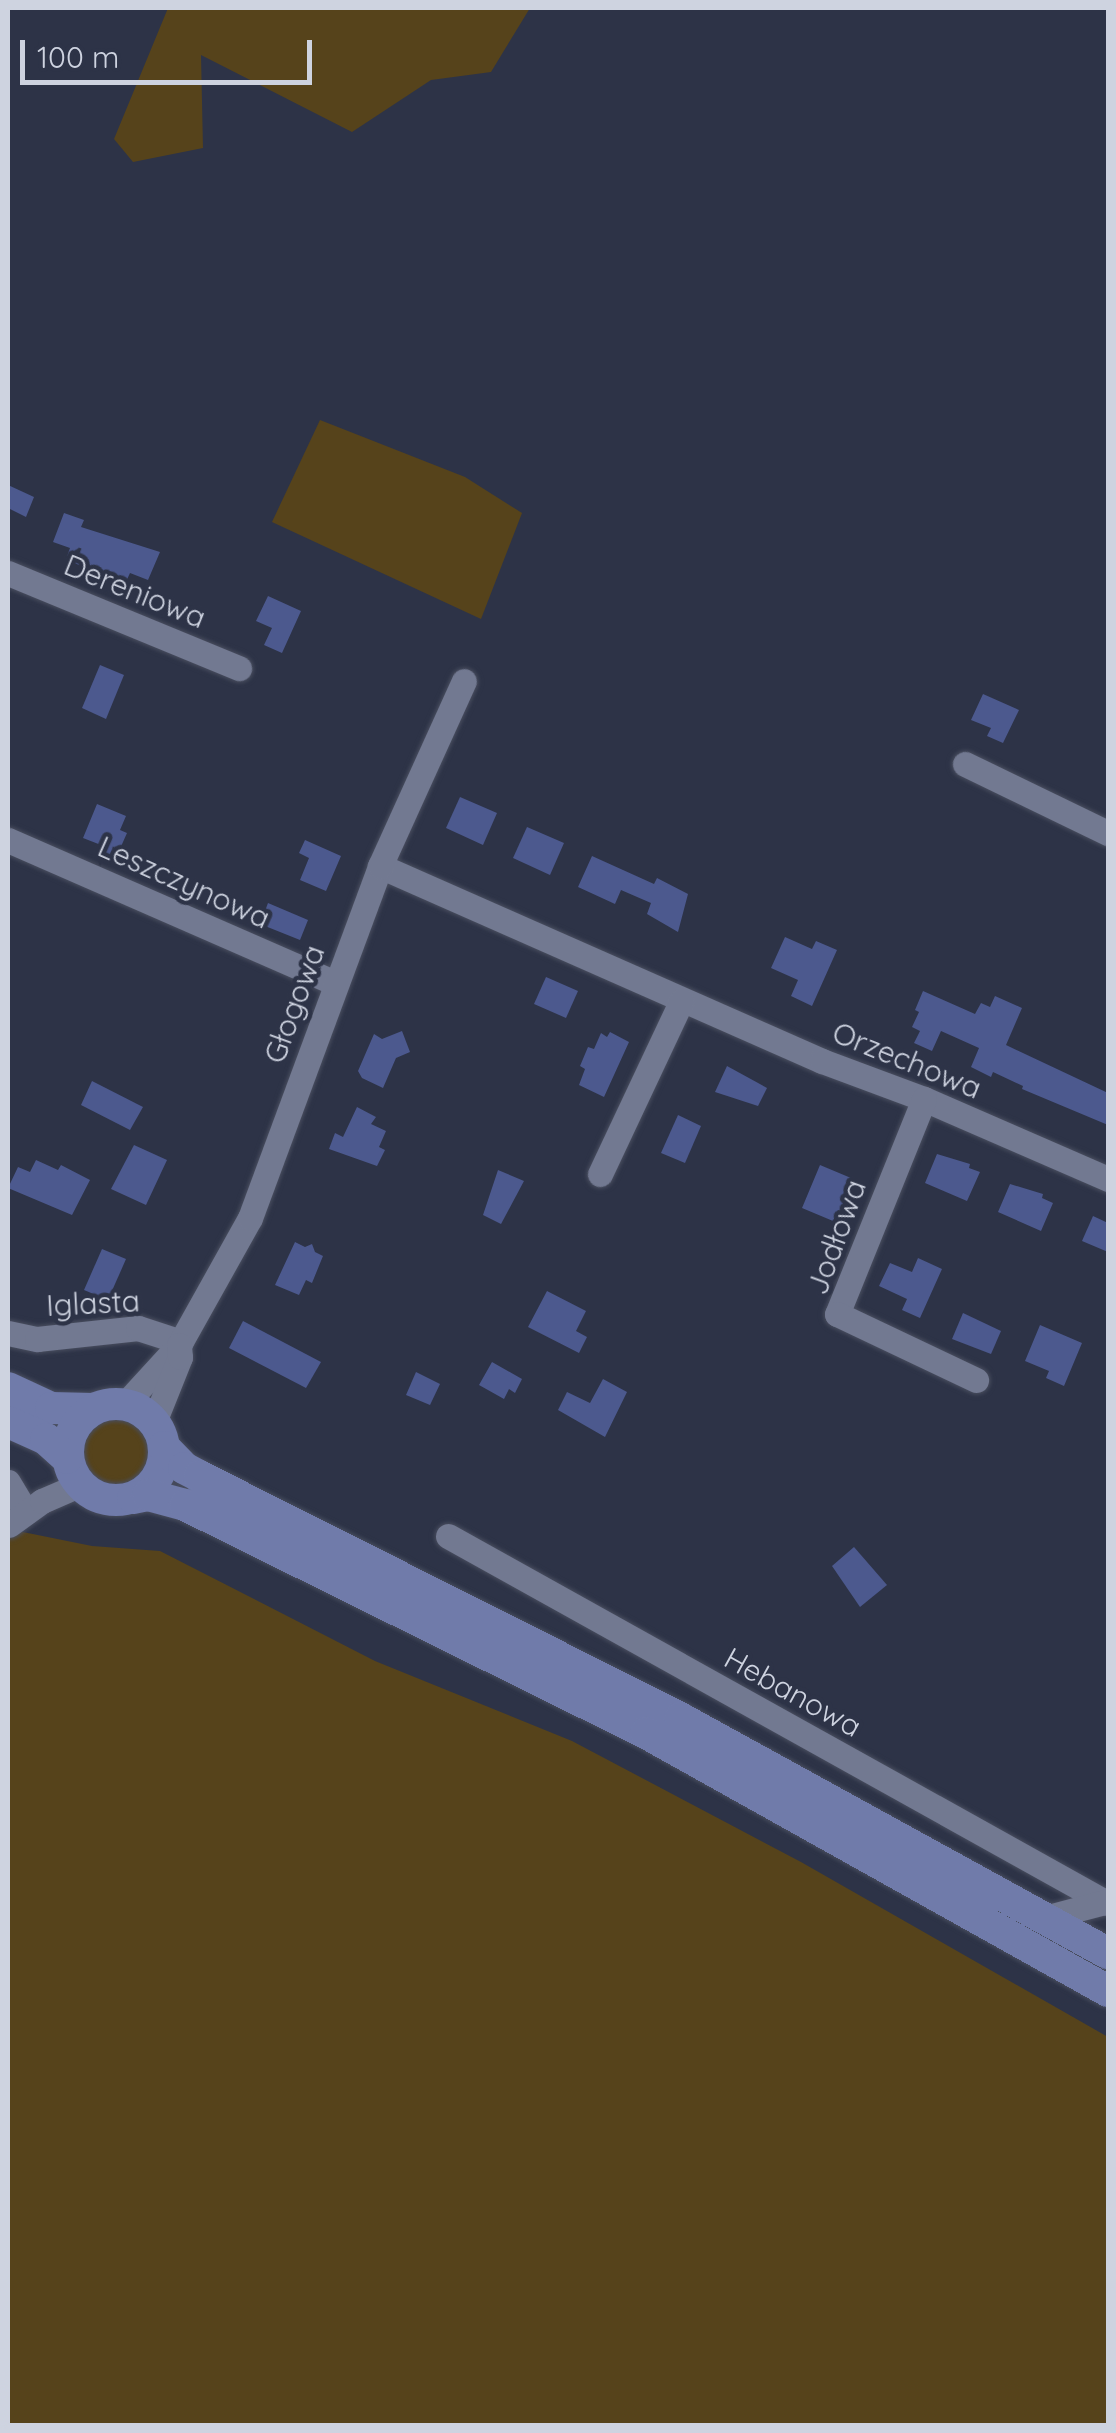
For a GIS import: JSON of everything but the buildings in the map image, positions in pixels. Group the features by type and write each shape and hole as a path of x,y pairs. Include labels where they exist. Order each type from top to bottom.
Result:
{"main road":[{"path":"8,1388 51,1408 92,1409 125,1404 159,1434 184,1468 564,1658 920,1853 1048,1917 1108,1954"},
{"path":"73,1472 72,1430 92,1409"},
{"path":"8,1422 46,1439 73,1472 104,1500 148,1495 185,1504 577,1698 1108,1990"},
{"path":"133,1498 160,1472 159,1434"}],"street":[{"name":"Dereniowa","path":"8,573 239,668"},
{"name":"Głogowa","path":"125,1404 180,1344 250,1218 380,866 464,681"},
{"path":"964,764 1108,832"},
{"name":"Leszczynowa","path":"8,840 334,983"},
{"name":"Orzechowa","path":"380,866 822,1061 924,1099 1108,1180"},
{"path":"600,1174 682,1000"},
{"name":"Jodłowa","path":"924,1099 837,1314 976,1380"},
{"name":"Iglasta","path":"8,1333 37,1340 138,1328 180,1344"},
{"name":"Głogowa","path":"159,1434 180,1344"},
{"path":"8,1482 18,1518 73,1472"},
{"name":"Hebanowa","path":"448,1536 1108,1903"},
{"path":"1048,1917 1108,1903"}],"shaded area":[{"path":"168,8 530,8 491,72 431,80 352,132 201,55 203,148 133,162 114,139"},
{"path":"320,420 465,477 522,513 481,619 272,522"},
{"path":"117,1418 142,1428 152,1453 142,1478 117,1488 92,1478 82,1453 92,1428"},
{"path":"8,1529 92,1546 160,1551 375,1661 572,1741 801,1862 1108,2037 1108,2425 8,2425"}]}
